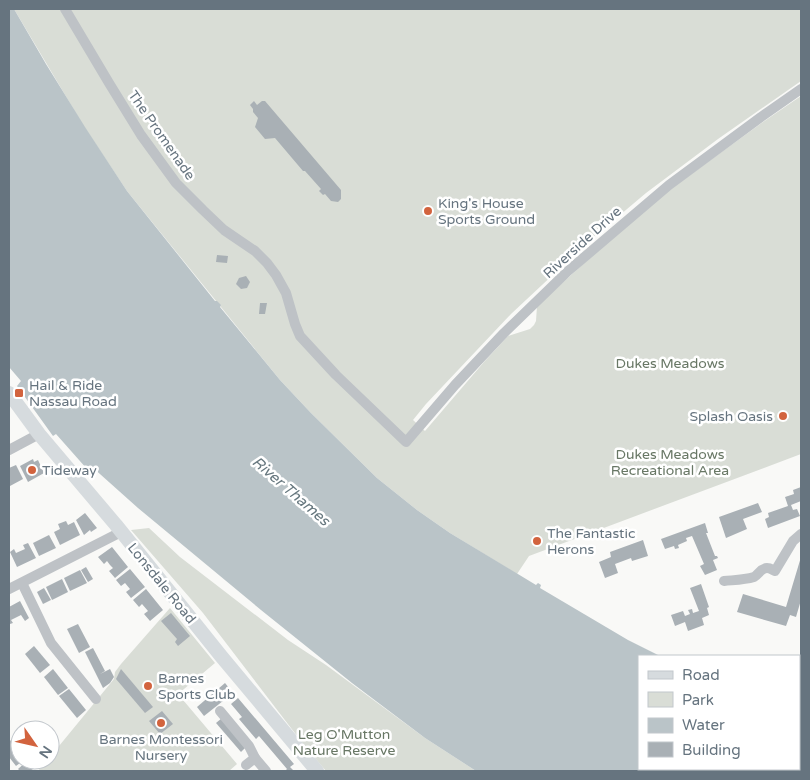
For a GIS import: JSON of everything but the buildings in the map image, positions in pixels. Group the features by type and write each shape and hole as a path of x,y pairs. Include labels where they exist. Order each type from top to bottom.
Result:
{"main road":[{"name":"Lonsdale Road","path":"9,393 39,434 317,771"}],"street":[{"name":"The Promenade","path":"65,9 141,135 176,183 224,230 255,251 267,263 286,293 300,336 336,375 406,442"},
{"name":"Riverside Drive","path":"406,442 455,385 504,333 568,271 669,185 801,89"},
{"path":"9,450 39,434"},
{"path":"9,589 121,532"},
{"path":"724,581 743,580 756,576 760,570 766,568 770,568 775,572 792,541 801,534"},
{"path":"22,583 51,643 96,699"},
{"path":"220,711 249,746 255,758 266,771"},
{"path":"246,765 255,758"}],"green space":[{"path":"14,9 801,9 801,81 718,139 646,193 588,242 511,314 413,420 425,431 508,336 530,329 536,321 537,306 602,247 672,188 801,96 801,454 529,556 517,574 450,533 377,478 280,380 127,191 83,125"},
{"name":"Leg O'Mutton Nature Reserve","path":"149,528 180,557 288,640 326,665 425,738 476,771 326,771 203,613 131,530"},
{"name":"Barnes Sports Club","path":"170,608 215,663 178,694 237,764 229,771 38,771 60,770 60,745 114,679 115,672"}],"water":[{"name":"River Thames","path":"9,9 14,9 85,127 127,191 280,380 311,413 377,478 417,510 450,533 536,585 538,583 541,585 540,588 628,640 658,655 638,655 638,770 800,770 800,736 801,771 476,771 425,738 352,683 138,508 91,466 87,469 56,434 53,436 17,386 21,381 9,367"}],"place":[{"name":"King's House Sports Ground","path":"428,211"},
{"name":"Hail & Ride Nassau Road","path":"19,393"},
{"name":"Splash Oasis","path":"783,416"},
{"name":"Tideway","path":"32,470"},
{"name":"The Fantastic Herons","path":"537,541"},
{"name":"Barnes Sports Club","path":"148,686"},
{"name":"Barnes Montessori Nursery","path":"161,723"}],"park label":[{"name":"Dukes Meadows","path":"670,363"},
{"name":"Dukes Meadows Recreational Area","path":"670,462"}]}
